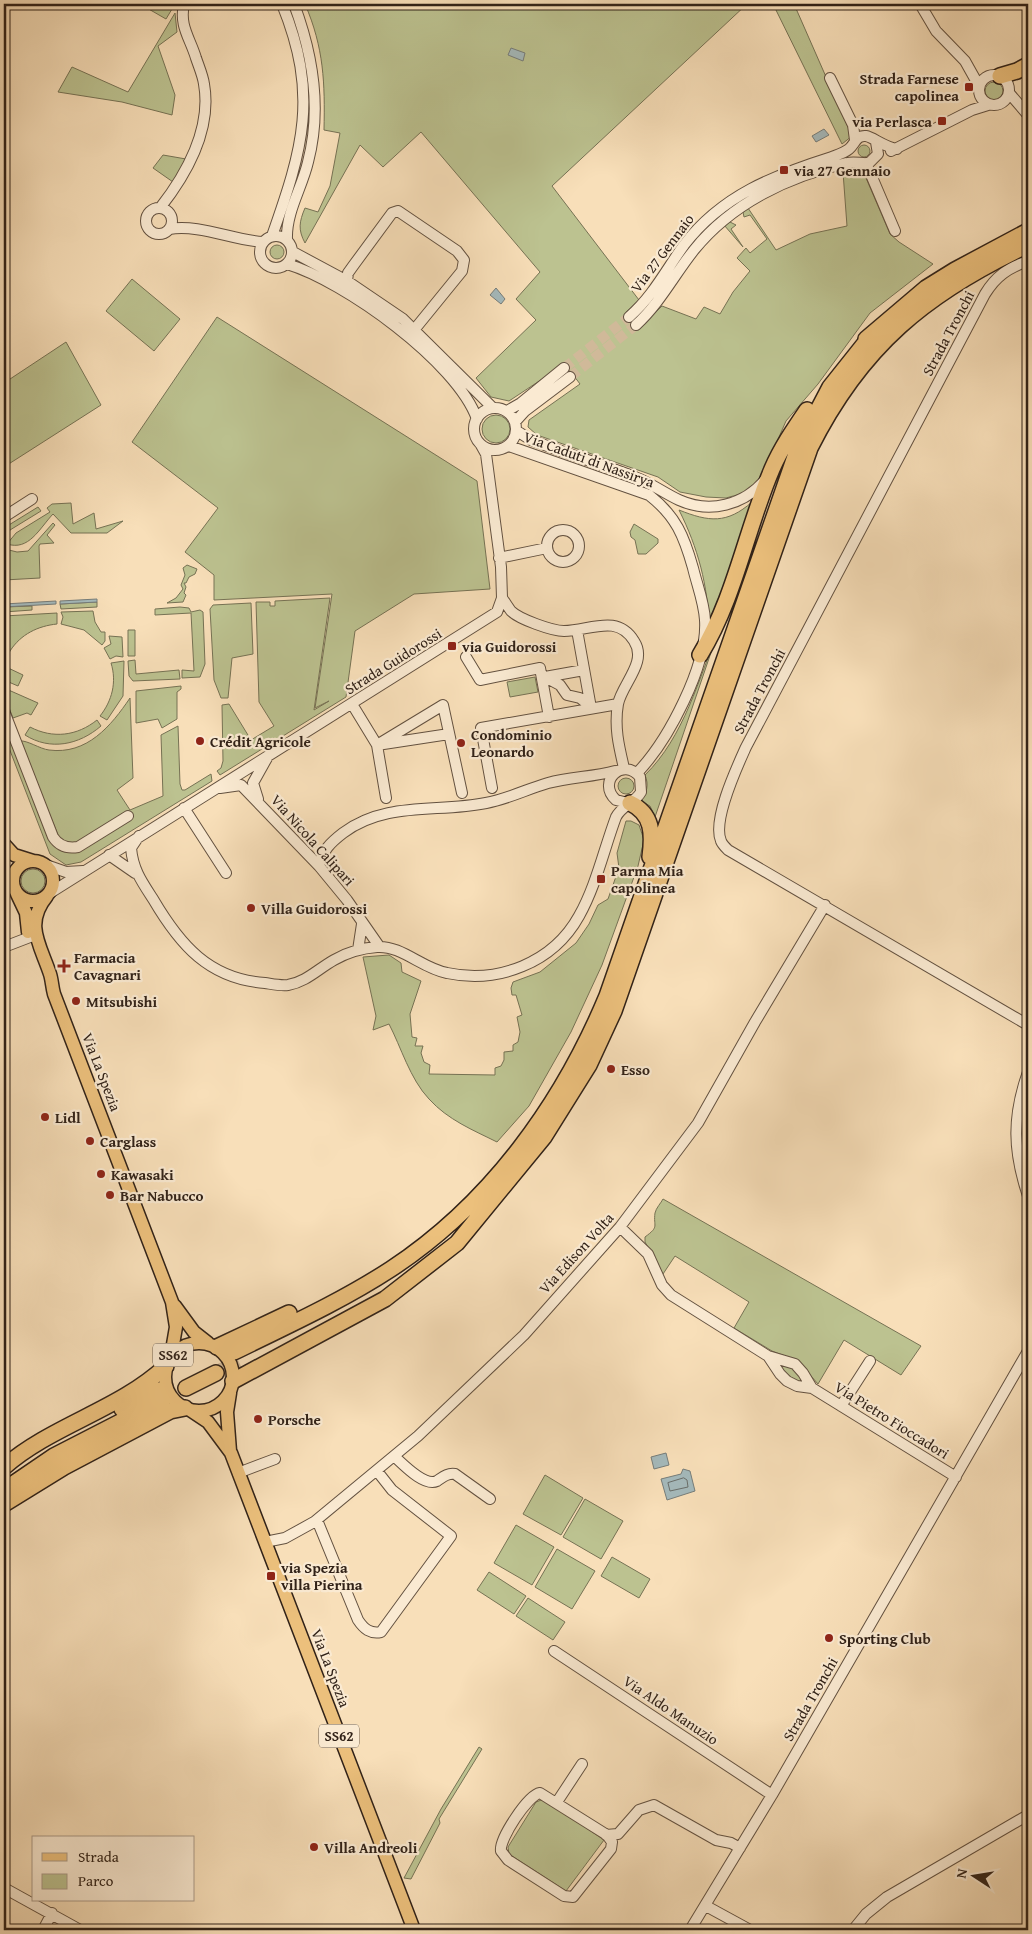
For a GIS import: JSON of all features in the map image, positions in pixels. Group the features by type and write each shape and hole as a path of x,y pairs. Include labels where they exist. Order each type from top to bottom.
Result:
{"highway":[{"path":"1002,82 1023,68"},
{"path":"700,655 707,646 722,612 771,470 784,445 844,356 912,298 940,278 1028,231"},
{"path":"232,1386 385,1299 456,1242 544,1137 589,1065 614,1011 810,448 825,419 842,390 896,327 926,303 957,282 1028,245"},
{"path":"497,1194 475,1216 401,1275 355,1302 236,1357 390,1269 439,1233 465,1210 517,1152 562,1089 597,1020 798,448 812,416 830,387 873,332"},
{"path":"624,946 650,858 652,840 652,830 646,816 629,803"},
{"path":"212,1345 290,1313 366,1272 452,1215 465,1210"},
{"path":"4,1467 42,1439 132,1392 169,1361"},
{"path":"184,1384 213,1369"},
{"path":"4,1477 58,1442 161,1395 60,1453 4,1490"},
{"path":"4,1504 72,1462 170,1412 188,1409"}],"main road":[{"path":"4,844 14,855 40,863 53,876 53,885 48,894 40,900 31,902 23,899 15,887 18,868 25,863 40,863"},
{"name":"Via La Spezia","path":"4,856 10,867 15,887 26,914 30,937 44,977 54,994"},
{"name":"Via La Spezia","path":"48,894 37,911 34,925 54,994 172,1302 176,1327 164,1377 166,1388 172,1398 208,1422 230,1453 414,1930"},
{"name":"Via La Spezia","path":"172,1302 194,1332 212,1345 230,1362 232,1386 227,1412 230,1453"},
{"name":"SS62","path":"169,1361 188,1344 212,1345"},
{"path":"188,1409 209,1410 218,1406 232,1386"}],"street":[{"path":"171,224 158,234 148,227 147,220 150,213 160,208 185,173 199,140 204,120 204,85 195,55 184,29 181,16 184,4"},
{"path":"260,252 268,239 291,183 302,135 304,81 300,57 282,4"},
{"path":"294,4 310,55 316,100 309,161 289,218 287,239 293,252 347,281 403,319 493,408"},
{"path":"920,4 939,35 965,62 1002,82 1026,114"},
{"path":"965,62 988,105"},
{"path":"830,78 853,125 857,140 852,152 862,163 895,231"},
{"path":"972,110 979,91 1002,82"},
{"path":"1000,104 1002,82"},
{"path":"862,163 873,161 878,154 897,149 972,110 988,105 1000,104 1026,114"},
{"path":"857,140 870,137 885,147 897,149"},
{"name":"Via 27 Gennaio","path":"857,140 843,152 762,182 720,208 691,237 632,321 666,292 698,245 733,212 779,185 844,164 862,163"},
{"path":"876,142 878,154"},
{"path":"160,208 169,213 171,224"},
{"path":"347,281 348,273 352,266 392,213 398,211 457,251 464,260 462,271 414,330"},
{"path":"171,224 239,240 268,239 277,235 287,239"},
{"path":"239,240 260,252 264,262 272,268 287,264 309,271 364,303 411,340 467,397 477,419"},
{"path":"287,264 293,252"},
{"name":"Strada Tronchi","path":"1028,261 1010,268 994,279 985,294 746,747 734,773 724,804 719,831 721,842 728,850 1028,1025"},
{"path":"481,445 498,451 509,446 516,426 525,411 567,373 506,411 493,408 487,410 477,419 474,432 481,445 486,454 502,598 516,614 551,629 577,630 604,624 615,626 627,632 635,641 639,652 637,664 618,704 616,726 620,770"},
{"path":"506,411 516,426 531,440 641,480 678,500 695,506 718,506 738,501 755,490 771,470"},
{"name":"Via Caduti di Nassirya","path":"509,446 649,495 666,508 684,539 701,598 705,621 700,655 668,733 653,756 637,772"},
{"path":"488,474 498,451"},
{"path":"4,517 32,499"},
{"path":"499,558 547,548"},
{"name":"Strada Guidorossi","path":"48,894 488,620 497,612 502,598"},
{"path":"577,630 591,707"},
{"path":"466,657 480,680 540,668 549,717"},
{"path":"543,678 584,670"},
{"path":"543,678 560,685 567,695 580,698 591,707"},
{"path":"352,704 377,745 386,798"},
{"path":"492,788 481,728 549,717 591,707 618,704"},
{"path":"377,745 443,705 462,793"},
{"path":"4,710 56,841 66,847 78,847 128,816"},
{"path":"377,745 449,734"},
{"name":"Via Nicola Calipari","path":"258,801 253,783 267,757"},
{"path":"616,816 611,794 610,778 620,770"},
{"path":"109,855 135,873 171,929 205,964 229,976 251,982 286,985 302,981 334,960 358,950 379,946 394,950 434,969 458,975 479,977 506,973 529,964 561,941 580,915 616,816 642,792 642,782 637,772 620,770 547,783 498,801 473,806 403,810 375,815 352,826 324,850 307,853"},
{"path":"580,776 594,781 620,802 629,803"},
{"name":"Via Nicola Calipari","path":"216,789 241,785 258,801 319,866 347,900 379,946"},
{"path":"184,808 226,873"},
{"path":"135,873 131,848 139,836"},
{"path":"319,866 324,850"},
{"path":"40,863 66,872 83,871"},
{"name":"Via Edison Volta","path":"265,1542 285,1538 317,1520 394,1456 472,1386 517,1342 620,1227 698,1123 754,1022 825,905"},
{"path":"358,950 362,924"},
{"path":"4,947 30,937"},
{"path":"1028,1072 1021,1091 1015,1124 1028,1196"},
{"name":"Via Pietro Fioccadori","path":"620,1227 648,1254 654,1270 671,1295 768,1356 794,1364 803,1373 812,1388"},
{"name":"Strada Tronchi","path":"690,1930 772,1795 1028,1351"},
{"name":"Via Pietro Fioccadori","path":"768,1356 787,1381 799,1386 812,1388 956,1477"},
{"path":"841,1406 870,1361"},
{"path":"394,1456 425,1481 436,1482 446,1475 455,1474 490,1499"},
{"path":"238,1474 275,1459"},
{"path":"317,1520 358,1620 363,1628 370,1632 381,1632 450,1536 392,1490 377,1471"},
{"name":"Via Aldo Manuzio","path":"554,1651 772,1795"},
{"path":"557,1802 582,1764"},
{"path":"611,1849 612,1842 606,1835 543,1793 530,1798 501,1844 501,1851 505,1858 564,1896 571,1897 578,1893 624,1834 626,1827"},
{"path":"606,1835 616,1835 626,1827 642,1808 657,1806 716,1840 740,1848"},
{"path":"854,1930 866,1914 887,1896 1028,1815"},
{"path":"4,1888 80,1930"},
{"path":"706,1906 750,1930"},
{"path":"44,1930 52,1914"}],"green space":[{"path":"140,4 175,4 166,19"},
{"path":"305,4 747,4 552,186 639,300 626,312 631,319 700,232 739,198 837,158 841,161 729,210 639,329 662,306 696,319 704,307 720,314 733,292 750,271 737,258 746,248 750,253 767,239 750,215 744,217 743,212 748,208 776,250 810,234 847,226 843,172 863,171 890,234 933,264 870,313 818,384 786,421 761,478 747,492 726,498 706,497 680,492 658,477 537,435 528,427 529,420 580,384 565,364 509,401 491,397 476,378 536,320 516,299 540,272 421,132 383,167 360,145 305,243 300,230 301,218 305,208 318,212 330,186 340,133 324,130 324,97 320,51"},
{"path":"773,4 794,4 852,136 842,144"},
{"path":"175,13 177,32 158,46 175,95 172,115 122,102 58,92 72,67 128,92"},
{"path":"994,82 1000,85 1003,91 1000,97 994,100 988,97 985,91 988,85"},
{"path":"862,145 866,145 870,151 866,157 862,157 858,153 858,149"},
{"path":"163,155 186,159 173,182 153,168"},
{"path":"730,222 736,225 731,229 743,247 724,225"},
{"path":"274,245 280,245 284,252 280,259 274,259 270,255 270,249"},
{"path":"132,279 180,319 154,351 106,311"},
{"path":"217,317 477,481 490,589 414,594 355,631 346,697 220,775 217,771 221,768 223,761 222,705 229,704 251,740 274,726 259,702 256,602 270,602 270,606 275,606 275,601 330,598 314,710 329,701 315,708 332,594 214,600 214,575 185,552 218,508 132,442"},
{"path":"66,342 101,405 4,467 4,383"},
{"path":"496,415 506,419 510,429 506,439 496,443 486,439 482,429 486,419"},
{"path":"752,502 709,628 707,597 701,567 692,538 679,510 700,517 717,519 734,514"},
{"path":"71,503 73,524 94,513 96,529 123,521 107,533 71,533 53,514 28,542 15,545 7,544 16,533 50,512 47,508 52,504"},
{"path":"38,507 41,511 10,530 4,542 4,528"},
{"path":"53,523 55,525 47,535 54,543 40,544 39,546 40,578 4,580 5,549 17,552 28,551"},
{"path":"634,524 658,539 658,543 646,554 638,554 635,540 631,537 630,532"},
{"path":"187,565 197,569 195,574 184,583 186,587 184,593 186,595 183,602 167,603 176,598 183,589 181,585 185,575 183,568"},
{"path":"97,602 97,607 61,609 60,604"},
{"path":"251,603 253,654 232,658 228,698 221,698 214,680 210,609 213,605"},
{"path":"32,606 32,610 4,612 4,607"},
{"path":"189,608 191,612 200,610 203,612 205,664 200,677 182,678 182,670 194,671 191,613 155,615 155,609"},
{"path":"93,611 95,622 101,632 105,632 105,641 102,645 84,630 61,624 63,617 61,612"},
{"path":"57,613 57,624 37,629 19,640 10,651 4,664 4,616"},
{"path":"719,629 655,817 650,806 641,801 647,788 645,775 659,760 680,725"},
{"path":"128,630 135,630 135,656 128,656"},
{"path":"109,636 122,637 123,657 116,656 110,659 104,648 111,644"},
{"path":"135,660 136,674 179,670 180,679 133,681 129,676 128,661"},
{"path":"124,661 123,696 107,720 100,716 108,704 112,691 114,677 111,663"},
{"path":"4,666 23,675 18,686 4,680"},
{"path":"535,677 538,692 510,697 507,682"},
{"path":"181,686 181,689 177,692 177,719 162,728 158,719 136,723 136,691"},
{"path":"4,688 38,703 31,715 27,713 13,718 4,695"},
{"path":"130,698 133,778 117,790 130,810 163,796 161,735 178,726 180,784 182,790 211,774 212,781 81,862 66,865 50,854 4,735 4,721 60,849 80,841 72,844 60,840 20,741 49,750 75,748 97,736 106,728"},
{"path":"97,720 101,726 83,738 64,744 44,743 25,735 30,727 47,733 65,734 81,730"},
{"path":"626,778 634,786 626,794 618,786"},
{"path":"626,821 639,825 644,840 638,866 602,965 571,1032 529,1106 497,1142 453,1119 429,1099 411,1073 389,1024 373,1030 376,1016 363,957 389,955 401,963 402,972 421,981 410,1014 412,1037 417,1038 415,1046 423,1046 421,1053 424,1062 430,1065 429,1074 495,1075 495,1068 501,1066 504,1060 504,1052 513,1051 513,1045 518,1042 520,1032 517,1017 522,1015 516,995 512,995 511,988 513,982 540,972 576,943 589,924 598,905 608,899 619,868 617,853"},
{"path":"33,869 42,872 45,881 42,890 33,893 24,890 21,881 24,872"},
{"path":"663,1199 921,1346 901,1375 844,1340 818,1384 798,1361 772,1351 734,1328 749,1302 675,1256 663,1274 645,1242 645,1237 655,1226 656,1211"},
{"path":"778,1362 794,1367 804,1383 787,1379"},
{"path":"545,1475 583,1498 561,1535 523,1514"},
{"path":"585,1499 623,1521 601,1559 563,1537"},
{"path":"516,1525 554,1547 532,1585 494,1563"},
{"path":"557,1549 595,1571 572,1609 535,1587"},
{"path":"612,1557 650,1579 639,1598 601,1576"},
{"path":"489,1572 526,1596 514,1614 477,1590"},
{"path":"528,1598 565,1622 553,1640 516,1616"},
{"path":"479,1747 482,1749 439,1819 440,1823 411,1879 404,1878 441,1809"},
{"path":"544,1799 604,1840 566,1891 509,1854 508,1847 536,1802"}],"water":[{"path":"511,48 525,53 523,61 508,55"},
{"path":"824,129 829,135 816,142 812,136"},
{"path":"496,288 505,299 501,304 490,295"},
{"path":"97,599 97,602 60,604 60,601"},
{"path":"56,601 56,604 4,607 4,604"},
{"path":"666,1453 669,1465 654,1469 651,1457"},
{"path":"683,1469 690,1471 695,1491 667,1500 661,1479 681,1474"}],"tunnel":[{"path":"564,368 629,317"},
{"path":"570,377 636,325"},
{"path":"216,1373 239,1362"},
{"path":"163,1400 186,1388"}],"place":[{"name":"Strada Farnese capolinea","path":"969,87"},
{"name":"via Perlasca","path":"942,121"},
{"name":"via 27 Gennaio","path":"784,170"},
{"name":"via Guidorossi","path":"452,646"},
{"name":"Crédit Agricole","path":"200,741"},
{"name":"Condominio Leonardo","path":"461,743"},
{"name":"Parma Mia capolinea","path":"601,879"},
{"name":"Villa Guidorossi","path":"251,908"},
{"name":"Farmacia Cavagnari","path":"64,966"},
{"name":"Mitsubishi","path":"76,1001"},
{"name":"Esso","path":"611,1069"},
{"name":"Lidl","path":"45,1117"},
{"name":"Carglass","path":"90,1141"},
{"name":"Kawasaki","path":"101,1174"},
{"name":"Bar Nabucco","path":"110,1195"},
{"name":"Porsche","path":"258,1419"},
{"name":"via Spezia villa Pierina","path":"271,1576"},
{"name":"Sporting Club","path":"829,1638"},
{"name":"Villa Andreoli","path":"314,1847"}]}
